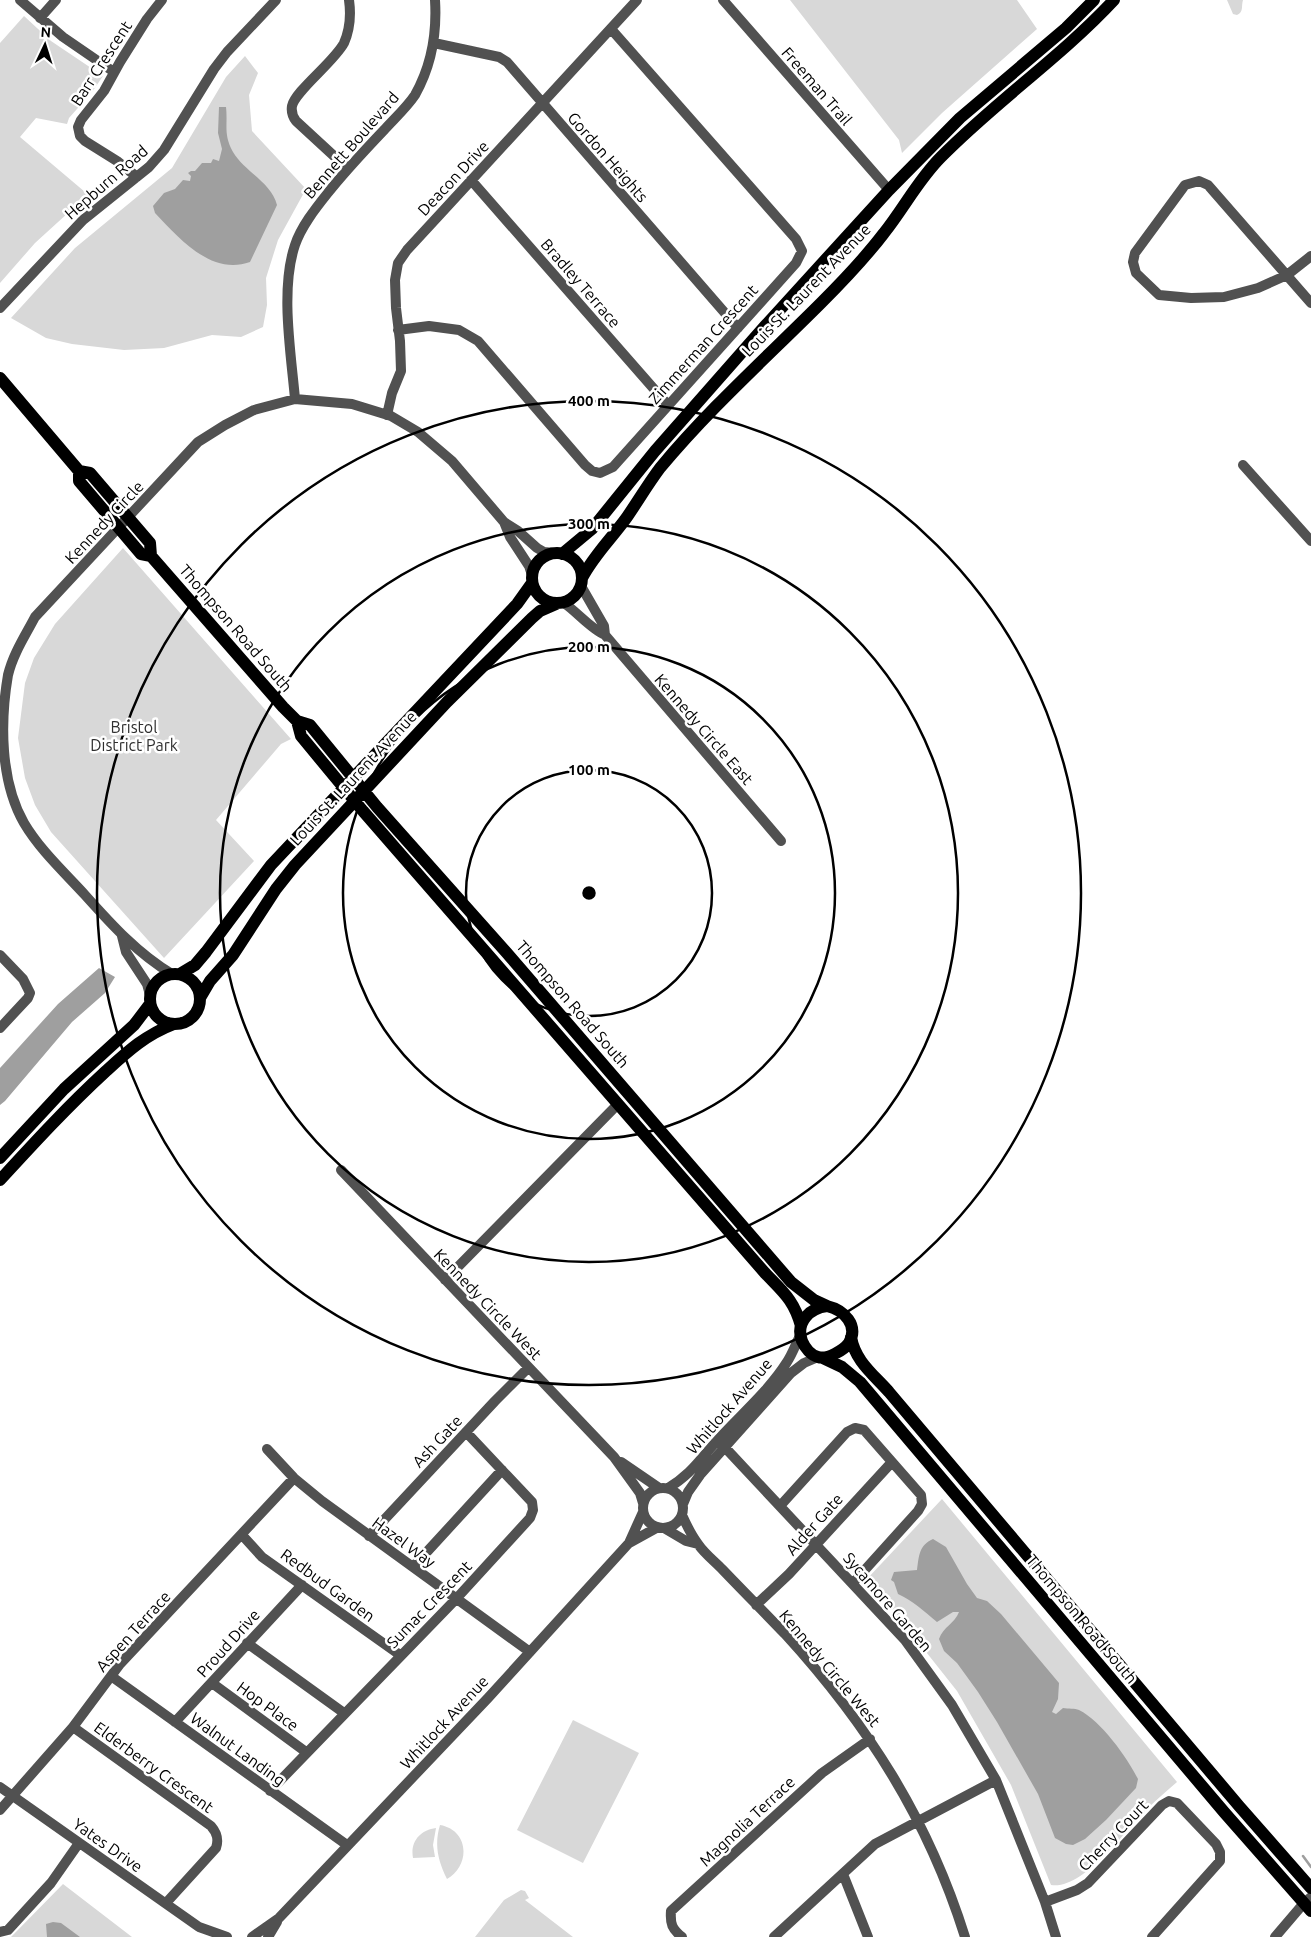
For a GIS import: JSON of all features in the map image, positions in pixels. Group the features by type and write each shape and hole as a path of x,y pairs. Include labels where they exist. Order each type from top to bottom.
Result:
{"main road":[{"name":"Louis St. Laurent Avenue","path":"558,554 592,529 655,451 765,326 889,190 960,118 1066,28 1094,0"},
{"name":"Louis St. Laurent Avenue","path":"582,582 594,558 615,533 678,447 740,381 859,264 885,232 919,182 939,158 1006,96 1074,40 1114,0"},
{"name":"Thompson Road South","path":"0,378 80,471 90,473 150,543 151,556 297,721 301,736 343,787 792,1302 801,1330"},
{"name":"Thompson Road South","path":"80,471 79,480 119,528 141,554 151,556"},
{"path":"558,554 576,562 580,570 582,582 577,593 571,599 560,603 547,602 540,598 535,591 532,579 534,567 539,560 546,556 558,554"},
{"name":"Louis St. Laurent Avenue","path":"176,974 201,959 271,865 517,604 532,579"},
{"name":"Louis St. Laurent Avenue","path":"200,998 210,981 233,954 276,889 295,865 447,702 532,618 540,611 560,603"},
{"name":"Thompson Road South","path":"297,721 310,725 364,791 791,1282 814,1300 828,1306"},
{"path":"0,1158 64,1089 134,1025 150,999 157,981 164,976 176,974 188,977 194,982 200,998 199,1006 195,1013 182,1023 174,1024 146,1036 47,1128 0,1180"},
{"path":"150,999 158,1018 174,1024"},
{"path":"828,1306 843,1313 849,1320 852,1328 851,1337 844,1348 820,1358 806,1348 801,1330 805,1318 811,1311 819,1307 828,1306"},
{"name":"Thompson Road South","path":"851,1337 853,1348 861,1363 890,1392 1239,1806 1311,1888"},
{"name":"Thompson Road South","path":"820,1358 851,1373 866,1389 1224,1812 1309,1904"}],"street":[{"path":"20,0 63,37 114,72"},
{"path":"40,18 56,0"},
{"name":"Barr Crescent","path":"137,177 117,161 85,141 79,132 81,120 98,100 147,19 162,0"},
{"name":"Hepburn Road","path":"0,308 84,220 149,167 164,150 201,88 227,52 276,0"},
{"path":"347,168 296,121 292,111 295,98 328,65 344,42 350,21 349,0"},
{"name":"Bennett Boulevard","path":"296,399 287,297 290,260 295,243 315,208 347,168 413,97 423,79 434,43 436,24 435,0"},
{"name":"Deacon Drive","path":"387,415 400,371 400,341 394,280 398,263 471,180 637,0"},
{"name":"Freeman Trail","path":"723,0 889,190"},
{"name":"Zimmerman Crescent","path":"398,330 430,326 459,330 478,341 585,466 600,473 613,467 796,263 802,251 800,244 611,29"},
{"name":"Gordon Heights","path":"434,43 504,59 738,328"},
{"name":"Bradley Terrace","path":"471,180 668,405"},
{"path":"1311,256 1287,275 1258,288 1224,297 1158,295 1136,273 1133,262 1135,253 1177,194 1185,185 1200,181 1208,185 1287,275 1311,303"},
{"name":"Kennedy Circle","path":"176,974 150,960 122,936 39,844 11,800 1,749 2,710 8,675 18,647 35,618 198,442 254,410 296,399 352,404 387,415 418,432 452,461 504,522 518,531 537,548 544,552 558,554"},
{"path":"1243,465 1311,541"},
{"name":"Kennedy Circle","path":"504,522 510,538 529,566 532,579"},
{"name":"Kennedy Circle East","path":"582,582 604,626 605,635"},
{"name":"Kennedy Circle East","path":"560,603 578,613 597,632 605,635 781,841"},
{"name":"Kennedy Circle","path":"122,936 126,952 144,978 150,999"},
{"path":"0,955 23,979 30,993 28,998 0,1028"},
{"path":"445,1280 618,1104"},
{"name":"Kennedy Circle West","path":"341,1170 614,1457 640,1493 643,1508"},
{"name":"Whitlock Avenue","path":"682,1509 688,1492 721,1444 787,1362 801,1330"},
{"name":"Whitlock Avenue","path":"663,1488 682,1480 796,1369 820,1358"},
{"name":"Ash Gate","path":"369,1536 528,1368"},
{"path":"780,1506 847,1432 855,1428 864,1430 920,1495 922,1504 918,1511 853,1583"},
{"name":"Sumac Crescent","path":"270,1791 456,1599 530,1518 533,1510 532,1502 466,1432"},
{"name":"Sycamore Garden","path":"721,1444 905,1640 946,1696 996,1780 1045,1902 1056,1937"},
{"name":"Hazel Way","path":"267,1450 294,1478 322,1501 530,1652"},
{"name":"Kennedy Circle West","path":"614,1457 663,1488"},
{"name":"Alder Gate","path":"756,1605 789,1574 892,1462"},
{"path":"413,1567 502,1470"},
{"name":"Aspen Terrace","path":"0,1810 73,1727 120,1664 294,1478"},
{"path":"663,1488 678,1494 682,1509 675,1524 661,1528 648,1522 643,1508 649,1494 663,1488"},
{"name":"Whitlock Avenue","path":"252,1937 278,1918 530,1652 629,1543 643,1508"},
{"name":"Kennedy Circle West","path":"682,1509 698,1544 821,1676 870,1739 905,1795 918,1820 948,1888 965,1937"},
{"name":"Kennedy Circle West","path":"661,1528 686,1541 698,1544"},
{"name":"Whitlock Avenue","path":"629,1543 661,1528"},
{"name":"Redbud Garden","path":"242,1535 262,1557 400,1656"},
{"name":"Proud Drive","path":"175,1722 302,1585"},
{"path":"247,1643 344,1714"},
{"name":"Walnut Landing","path":"112,1676 347,1845"},
{"name":"Hop Place","path":"212,1683 306,1752"},
{"name":"Elderberry Crescent","path":"73,1727 210,1826 216,1833 218,1843 216,1848 166,1903"},
{"name":"Magnolia Terrace","path":"682,1937 670,1923 672,1911 822,1772 870,1739"},
{"path":"774,1937 875,1844 996,1780"},
{"name":"Yates Drive","path":"0,1787 166,1903 199,1927 208,1937"},
{"name":"Cherry Court","path":"1045,1902 1077,1890 1088,1883 1162,1805 1169,1801 1177,1803 1216,1844 1220,1852 1220,1861 1152,1937"},
{"path":"0,1932 8,1930 51,1883 79,1843"},
{"path":"843,1874 868,1937"},
{"path":"1275,1937 1309,1904"},
{"name":"Whitlock Avenue","path":"268,1937 278,1918"},
{"name":"Yates Drive","path":"199,1927 227,1937"}],"green space":[{"path":"790,0 1017,0 1037,29 942,113 902,153 899,140"},
{"path":"1227,0 1243,0 1239,14 1233,14"},
{"path":"24,16 51,41 103,76 92,92 69,118 67,124 36,118 20,137 85,192 91,192 35,243 0,283 0,43"},
{"path":"245,56 258,73 249,95 252,131 306,189 278,240 266,278 267,305 263,327 241,337 212,335 164,348 124,350 72,344 46,338 11,318 75,248 172,168 226,77"},
{"name":"Bristol District Park","path":"123,548 291,739 281,744 216,820 254,861 164,958 51,832 35,805 25,778 18,738 25,683 34,658 55,624"},
{"path":"942,1499 1177,1782 1148,1808 1090,1869 1064,1884 1051,1885 1011,1785 957,1691 877,1590 866,1580"},
{"path":"573,1720 639,1753 583,1863 517,1830"},
{"path":"440,1825 450,1828 457,1834 463,1849 460,1865 455,1873 447,1879 441,1866 437,1846"},
{"path":"436,1828 433,1845 435,1857 413,1858 413,1847 417,1838 425,1831"},
{"path":"63,1884 132,1937 11,1937"},
{"path":"521,1890 525,1891 529,1898 525,1900 573,1937 475,1937 504,1900"}],"shaded area":[{"path":"219,107 226,107 227,135 233,152 264,183 277,205 250,262 236,265 222,264 197,252 164,223 155,213 153,206 164,193 175,189 183,180 190,181 191,176 188,173 195,171 202,163 211,163 213,159 219,161 222,149 218,133"},
{"path":"99,968 115,977 105,993 72,1022 0,1105 0,1068 58,1004"},
{"path":"933,1539 946,1547 977,1598 987,1601 1001,1614 1059,1683 1058,1699 1052,1712 1056,1714 1063,1708 1079,1710 1096,1722 1113,1740 1138,1779 1136,1788 1106,1820 1085,1839 1073,1845 1066,1844 1055,1838 1038,1794 997,1722 957,1663 944,1651 939,1639 943,1631 959,1612 953,1612 937,1622 914,1603 898,1594 894,1582 891,1580 894,1572 917,1570 922,1548 928,1541"},
{"path":"53,1922 61,1923 80,1937 47,1937 46,1924"}],"waterway":[{"path":"1303,1856 1311,1867"}]}
